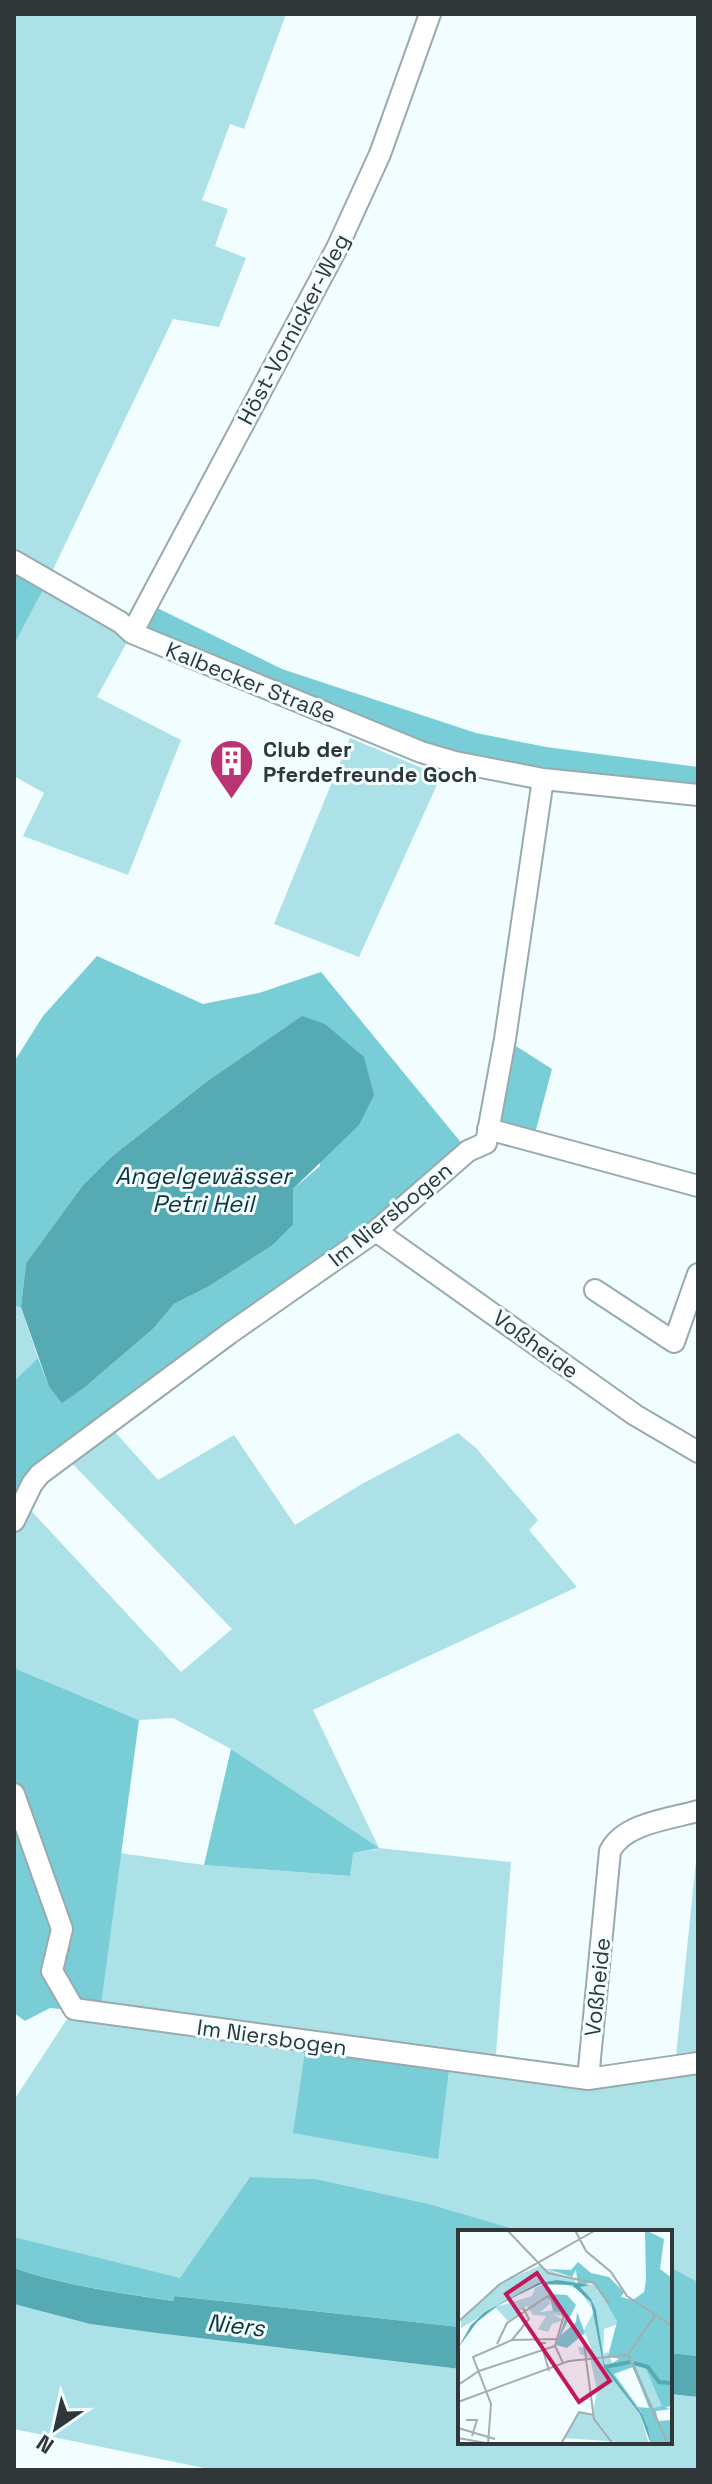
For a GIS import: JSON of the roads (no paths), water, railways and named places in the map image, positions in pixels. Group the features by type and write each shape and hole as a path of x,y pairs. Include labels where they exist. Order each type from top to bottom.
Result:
{"street":[{"name":"Höst-Vornicker-Weg","path":"132,633 337,248 380,154 430,14"},
{"name":"Kalbecker Straße","path":"14,561 120,622 132,633 421,752 455,762 543,779 698,795"},
{"path":"543,779 505,1039 488,1129 698,1186"},
{"name":"Im Niersbogen","path":"14,1521 40,1474 230,1333 376,1231 468,1151 486,1143 488,1129"},
{"name":"Voßheide","path":"376,1231 635,1415 698,1452"},
{"path":"595,1290 674,1342 698,1274"},
{"name":"Im Niersbogen","path":"14,1794 62,1929 52,1971 74,2009 588,2079 698,2063"},
{"name":"Voßheide","path":"588,2079 610,1851 615,1840 626,1832 698,1811"}],"water":[{"name":"Angelgewässer Petri Heil","path":"302,1016 325,1024 364,1057 374,1095 359,1125 293,1189 293,1225 273,1245 206,1288 174,1304 154,1328 62,1403 49,1387 21,1307 26,1263 83,1185 110,1158 206,1082"},
{"name":"Niers","path":"14,2268 73,2284 173,2301 175,2296 458,2327 458,2369 90,2324 14,2304"},
{"path":"672,2353 698,2356 698,2397 672,2394"}],"place":[{"name":"Club der Pferdefreunde Goch","path":"232,801"}]}
